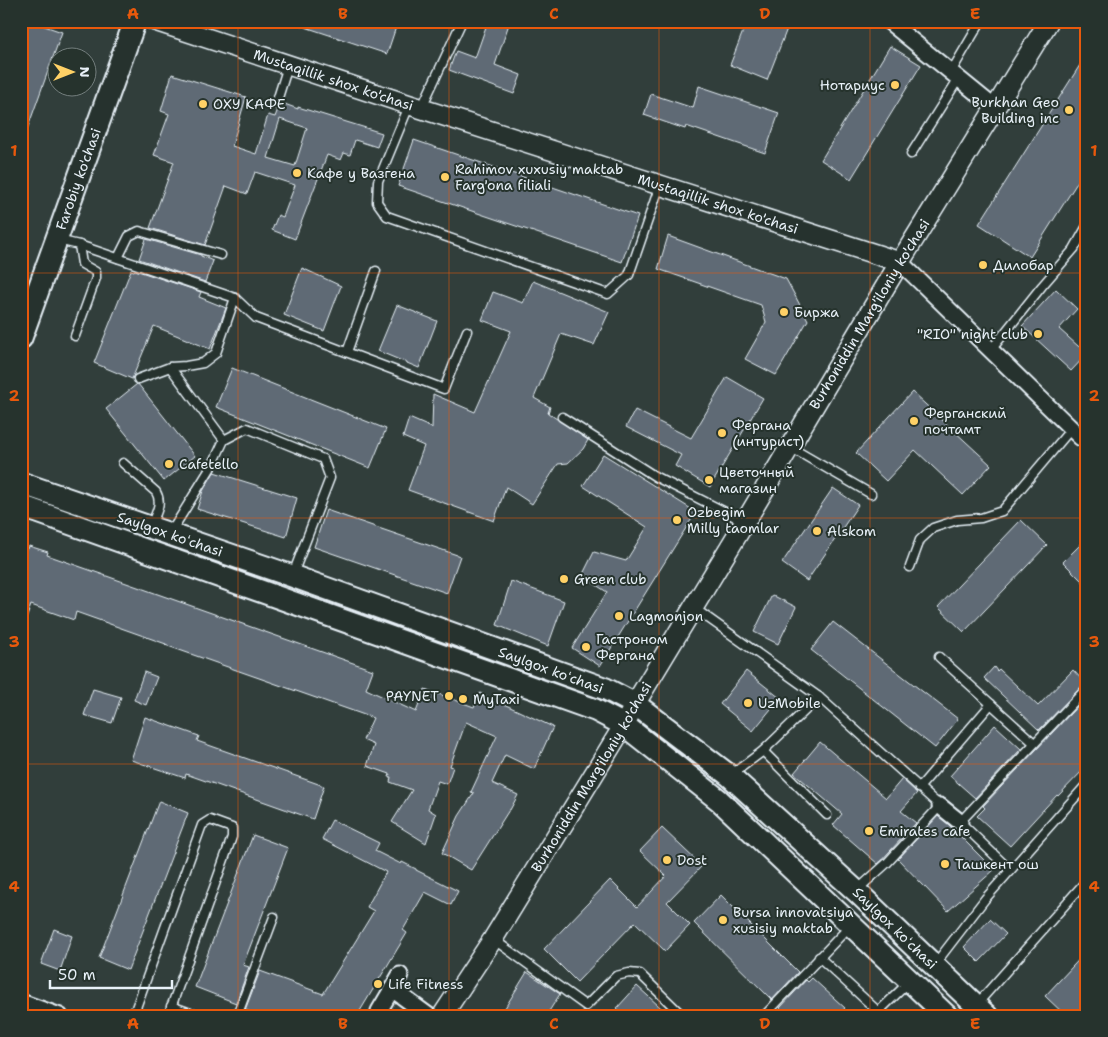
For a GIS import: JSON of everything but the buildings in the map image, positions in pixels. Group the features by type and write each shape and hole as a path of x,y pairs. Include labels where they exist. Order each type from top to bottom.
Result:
{"main road":[{"name":"Farobiy ko'chasi","path":"21,338 135,21"},
{"name":"Saylgox koʻchasi","path":"21,483 292,576 606,689 635,704 730,776 982,1010"},
{"name":"Saylgox koʻchasi","path":"21,506 595,710 624,725 719,800 947,1016"}],"street":[{"name":"Mustaqillik shox ko'chasi","path":"155,21 415,107 900,262 1080,433"},
{"path":"888,21 995,108"},
{"name":"Burhoniddin Marg'iloniy ko'chasi","path":"442,1016 493,940 624,725 900,262 1049,21"},
{"path":"940,806 960,822"},
{"path":"379,1011 400,975"},
{"path":"392,989 429,1016"},
{"path":"21,1002 60,1016"}],"lane":[{"path":"462,21 415,107 378,181 377,202 387,216 608,294 629,275 660,185"},
{"path":"911,154 955,75 981,21"},
{"path":"276,104 289,65"},
{"path":"991,350 1074,249 1087,226"},
{"path":"118,258 129,236 138,231 221,255"},
{"path":"56,240 79,245 236,298 256,318 444,389 467,331"},
{"path":"75,336 96,278 96,272 82,264 79,245"},
{"path":"348,352 376,271"},
{"path":"138,379 170,367 202,363 216,353 236,298"},
{"path":"170,367 224,440"},
{"path":"562,417 656,477 745,522"},
{"path":"171,534 213,464 224,440 248,428 324,458 330,478 292,576"},
{"path":"910,567 920,540 932,528 957,520 981,518 1002,511 1080,433"},
{"path":"790,447 871,494"},
{"path":"123,463 156,492 159,498 160,505 150,527"},
{"path":"693,608 819,697 940,806 887,863 856,891"},
{"path":"939,657 1034,743"},
{"path":"1010,870 960,822 1087,688"},
{"path":"730,776 763,750 819,697"},
{"path":"920,788 991,704"},
{"path":"763,750 827,815"},
{"path":"934,966 985,899 1087,784"},
{"path":"133,1016 202,825 210,820 232,828 232,837 168,1016"},
{"path":"982,1010 1087,880"},
{"path":"237,1016 274,917"},
{"path":"764,1016 851,924"},
{"path":"493,940 586,1006 616,976 629,973 640,974 683,1016"},
{"path":"819,957 881,1014 910,981"},
{"path":"172,1006 199,1016"}],"place":[{"name":"Нотариус","path":"895,85"},
{"name":"ОХУ КАФЕ","path":"203,104"},
{"name":"Burkhan Geo Building inc","path":"1069,110"},
{"name":"Кафе у Вазгена","path":"297,173"},
{"name":"Rahimov xuxusiy maktab Farg'ona filiali","path":"445,177"},
{"name":"Дилобар","path":"983,265"},
{"name":"Биржа","path":"784,312"},
{"name":"\"RIO\" night club","path":"1038,334"},
{"name":"Ферганский почтамт","path":"914,421"},
{"name":"Фергана (интурист)","path":"722,433"},
{"name":"Cafetello","path":"169,464"},
{"name":"Цветочный магазин","path":"709,480"},
{"name":"Ozbegim Milly taomlar","path":"677,520"},
{"name":"Alskom","path":"817,531"},
{"name":"Green club","path":"564,579"},
{"name":"Lagmonjon","path":"619,616"},
{"name":"Гастроном Фергана","path":"586,647"},
{"name":"PAYNET","path":"449,696"},
{"name":"MyTaxi","path":"463,699"},
{"name":"UzMobile","path":"748,703"},
{"name":"Emirates cafe","path":"869,831"},
{"name":"Dost","path":"667,860"},
{"name":"Ташкент ош","path":"945,864"},
{"name":"Bursa innovatsiya xusisiy maktab","path":"723,920"},
{"name":"Life Fitness","path":"378,984"}]}
